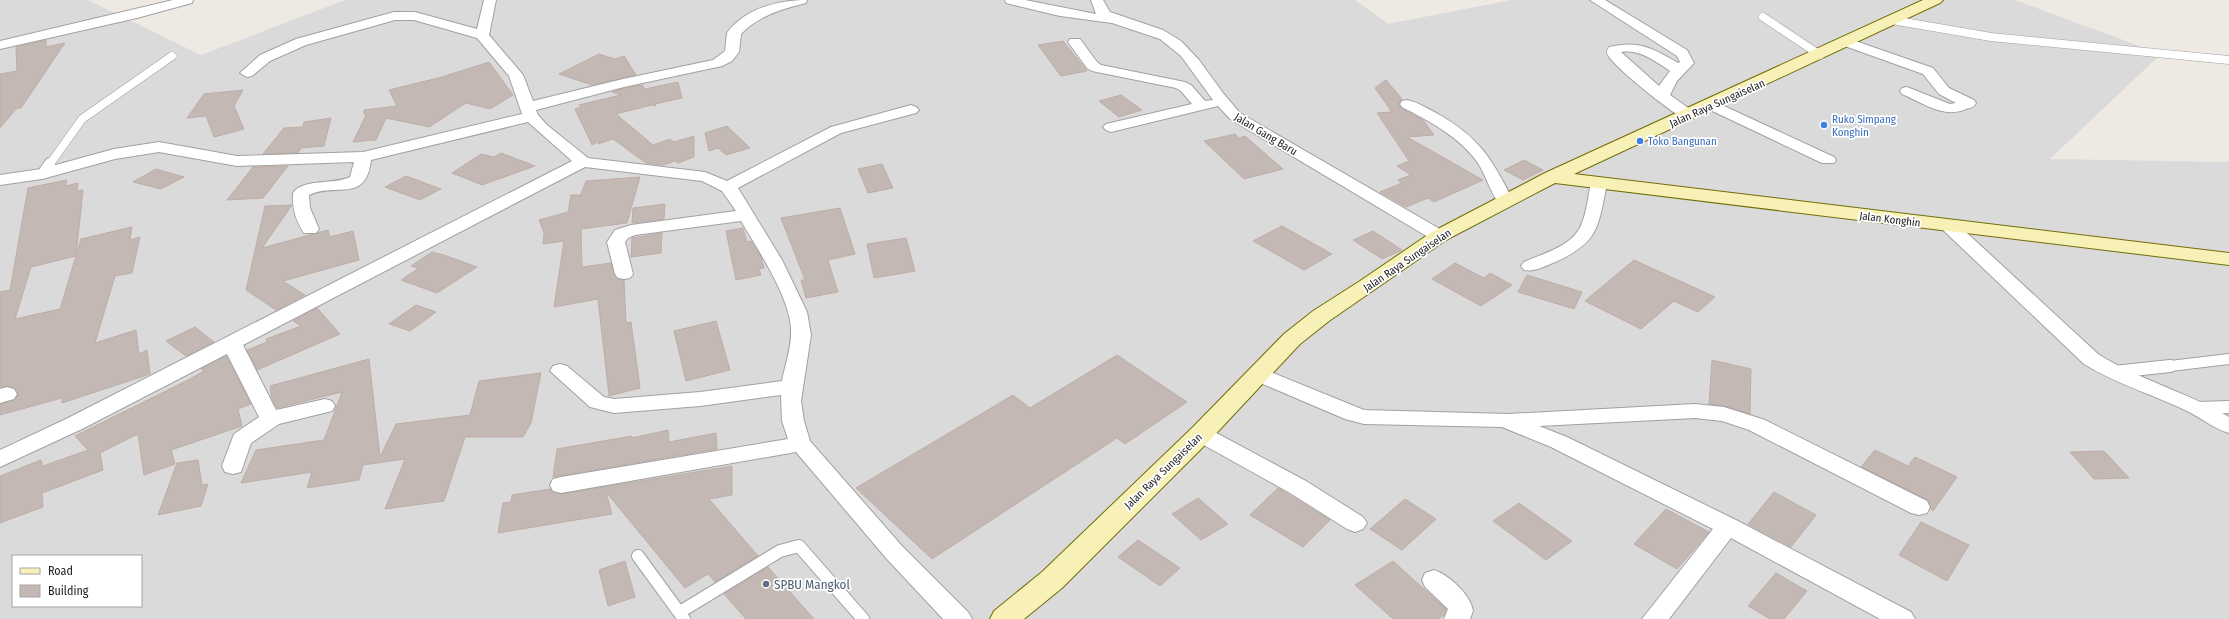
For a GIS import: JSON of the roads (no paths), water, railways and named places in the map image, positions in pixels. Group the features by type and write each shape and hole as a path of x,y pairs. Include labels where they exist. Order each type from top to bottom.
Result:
{"main road":[{"name":"Jalan Raya Sungaiselan","path":"1004,619 1052,580 1201,434 1292,339 1321,316 1368,286 1439,236 1505,200 1552,177 1820,55 1936,0"},
{"name":"Jalan Konghin","path":"1552,177 1949,226 2229,258"}],"street":[{"path":"0,55 4,44 137,14 187,0"},
{"path":"482,35 490,0"},
{"path":"0,180 42,174 114,154 159,147 243,161 363,157 529,112 623,83 716,63 730,56 735,46 734,33 743,22 786,4 801,0"},
{"name":"Jalan Gang Baru","path":"1011,0 1076,16 1110,19 1151,29 1167,37 1195,63 1221,103 1240,119 1439,236"},
{"path":"1097,0 1101,12 1110,19"},
{"path":"1596,0 1682,53 1686,58 1687,63 1678,70 1665,86 1662,96"},
{"path":"247,73 265,58 301,42 394,16 415,16 482,35 516,75 529,112 542,128 583,162 704,177 728,187 736,196 778,270 801,328 791,387 789,410 793,426 801,444 894,552 959,619"},
{"path":"1075,42 1092,66 1180,85 1186,88 1201,106"},
{"path":"1847,42 1928,71 1944,91 1969,103 1954,109 1948,109 1907,91"},
{"path":"1678,70 1646,50 1630,47 1614,50 1614,54 1619,60 1662,96 1689,115"},
{"path":"1111,127 1201,106 1221,103"},
{"path":"1407,104 1452,130 1471,145 1484,160 1505,200"},
{"path":"1711,105 1828,160"},
{"path":"728,187 836,130 911,110"},
{"path":"310,229 300,208 301,193 311,188 334,187 354,182 360,175 363,157"},
{"path":"0,459 74,424 583,162"},
{"path":"1530,266 1573,246 1583,237 1591,224 1599,183"},
{"path":"624,274 616,242 621,234 631,230 746,215"},
{"path":"1949,226 2078,348 2112,372 2198,408 2229,426"},
{"path":"231,342 269,416 273,418"},
{"path":"560,371 597,402 614,406 700,399 791,387"},
{"path":"1258,374 1358,416 1504,420 1695,411 1724,414 1757,425 1919,507"},
{"path":"233,466 242,439 273,418 325,406"},
{"path":"1504,420 1559,442 1728,526 1902,619"},
{"path":"1201,434 1298,487 1355,522"},
{"path":"561,485 801,444"},
{"path":"1655,619 1728,526"},
{"path":"1434,580 1460,605 1461,611 1457,619"}],"lane":[{"path":"1763,17 1820,55"},
{"path":"1892,20 1991,37 2229,60"},
{"path":"42,174 82,119 172,56"},
{"path":"2112,372 2220,358 2229,359"},
{"path":"2198,408 2229,407"},
{"path":"638,556 682,616 780,551 799,546 863,619"}],"place":[{"name":"Ruko Simpang Konghin","path":"1824,125"},
{"name":"Toko Bangunan","path":"1640,141"},
{"name":"SPBU Mangkol","path":"766,584"}]}
